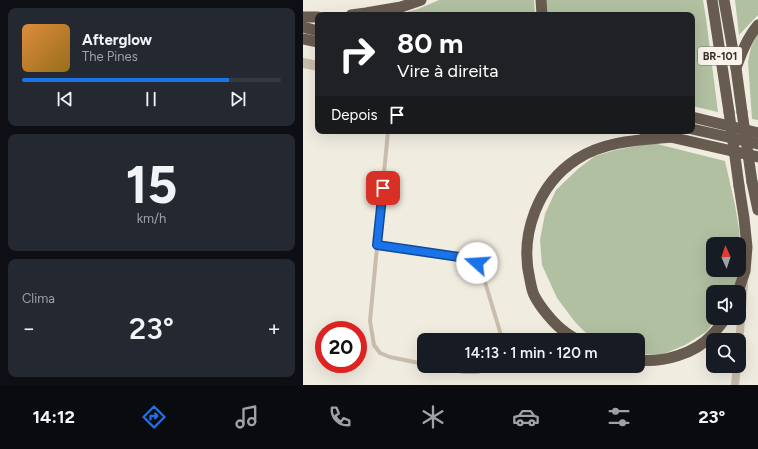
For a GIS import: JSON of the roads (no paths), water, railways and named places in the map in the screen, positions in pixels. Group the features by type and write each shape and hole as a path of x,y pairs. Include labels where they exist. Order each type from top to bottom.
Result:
{"highway":[{"path":"372,12 401,7 421,0"},
{"path":"541,0 542,12"},
{"name":"BR-101","path":"712,0 746,237"},
{"name":"BR-101","path":"725,0 752,182 758,210"},
{"path":"303,17 315,17"},
{"path":"736,68 745,44 758,25"},
{"path":"303,27 315,30"},
{"path":"695,119 758,133"},
{"path":"695,130 758,144"},
{"path":"658,134 758,157"},
{"path":"566,333 547,315 533,294 527,267 527,242 533,215 540,199 549,185 563,170 578,159 595,150 633,140 671,137"},
{"name":"BR-101","path":"746,237 746,259"},
{"path":"645,361 673,358 693,350 711,336 720,325"}],"street":[{"path":"303,63 315,65"},
{"path":"740,333 745,277"},
{"path":"735,385 736,373"}],"lane":[{"path":"389,134 370,321 374,345 380,353 390,357 417,363"},
{"path":"377,245 466,258 477,263 482,272 500,333"}]}
